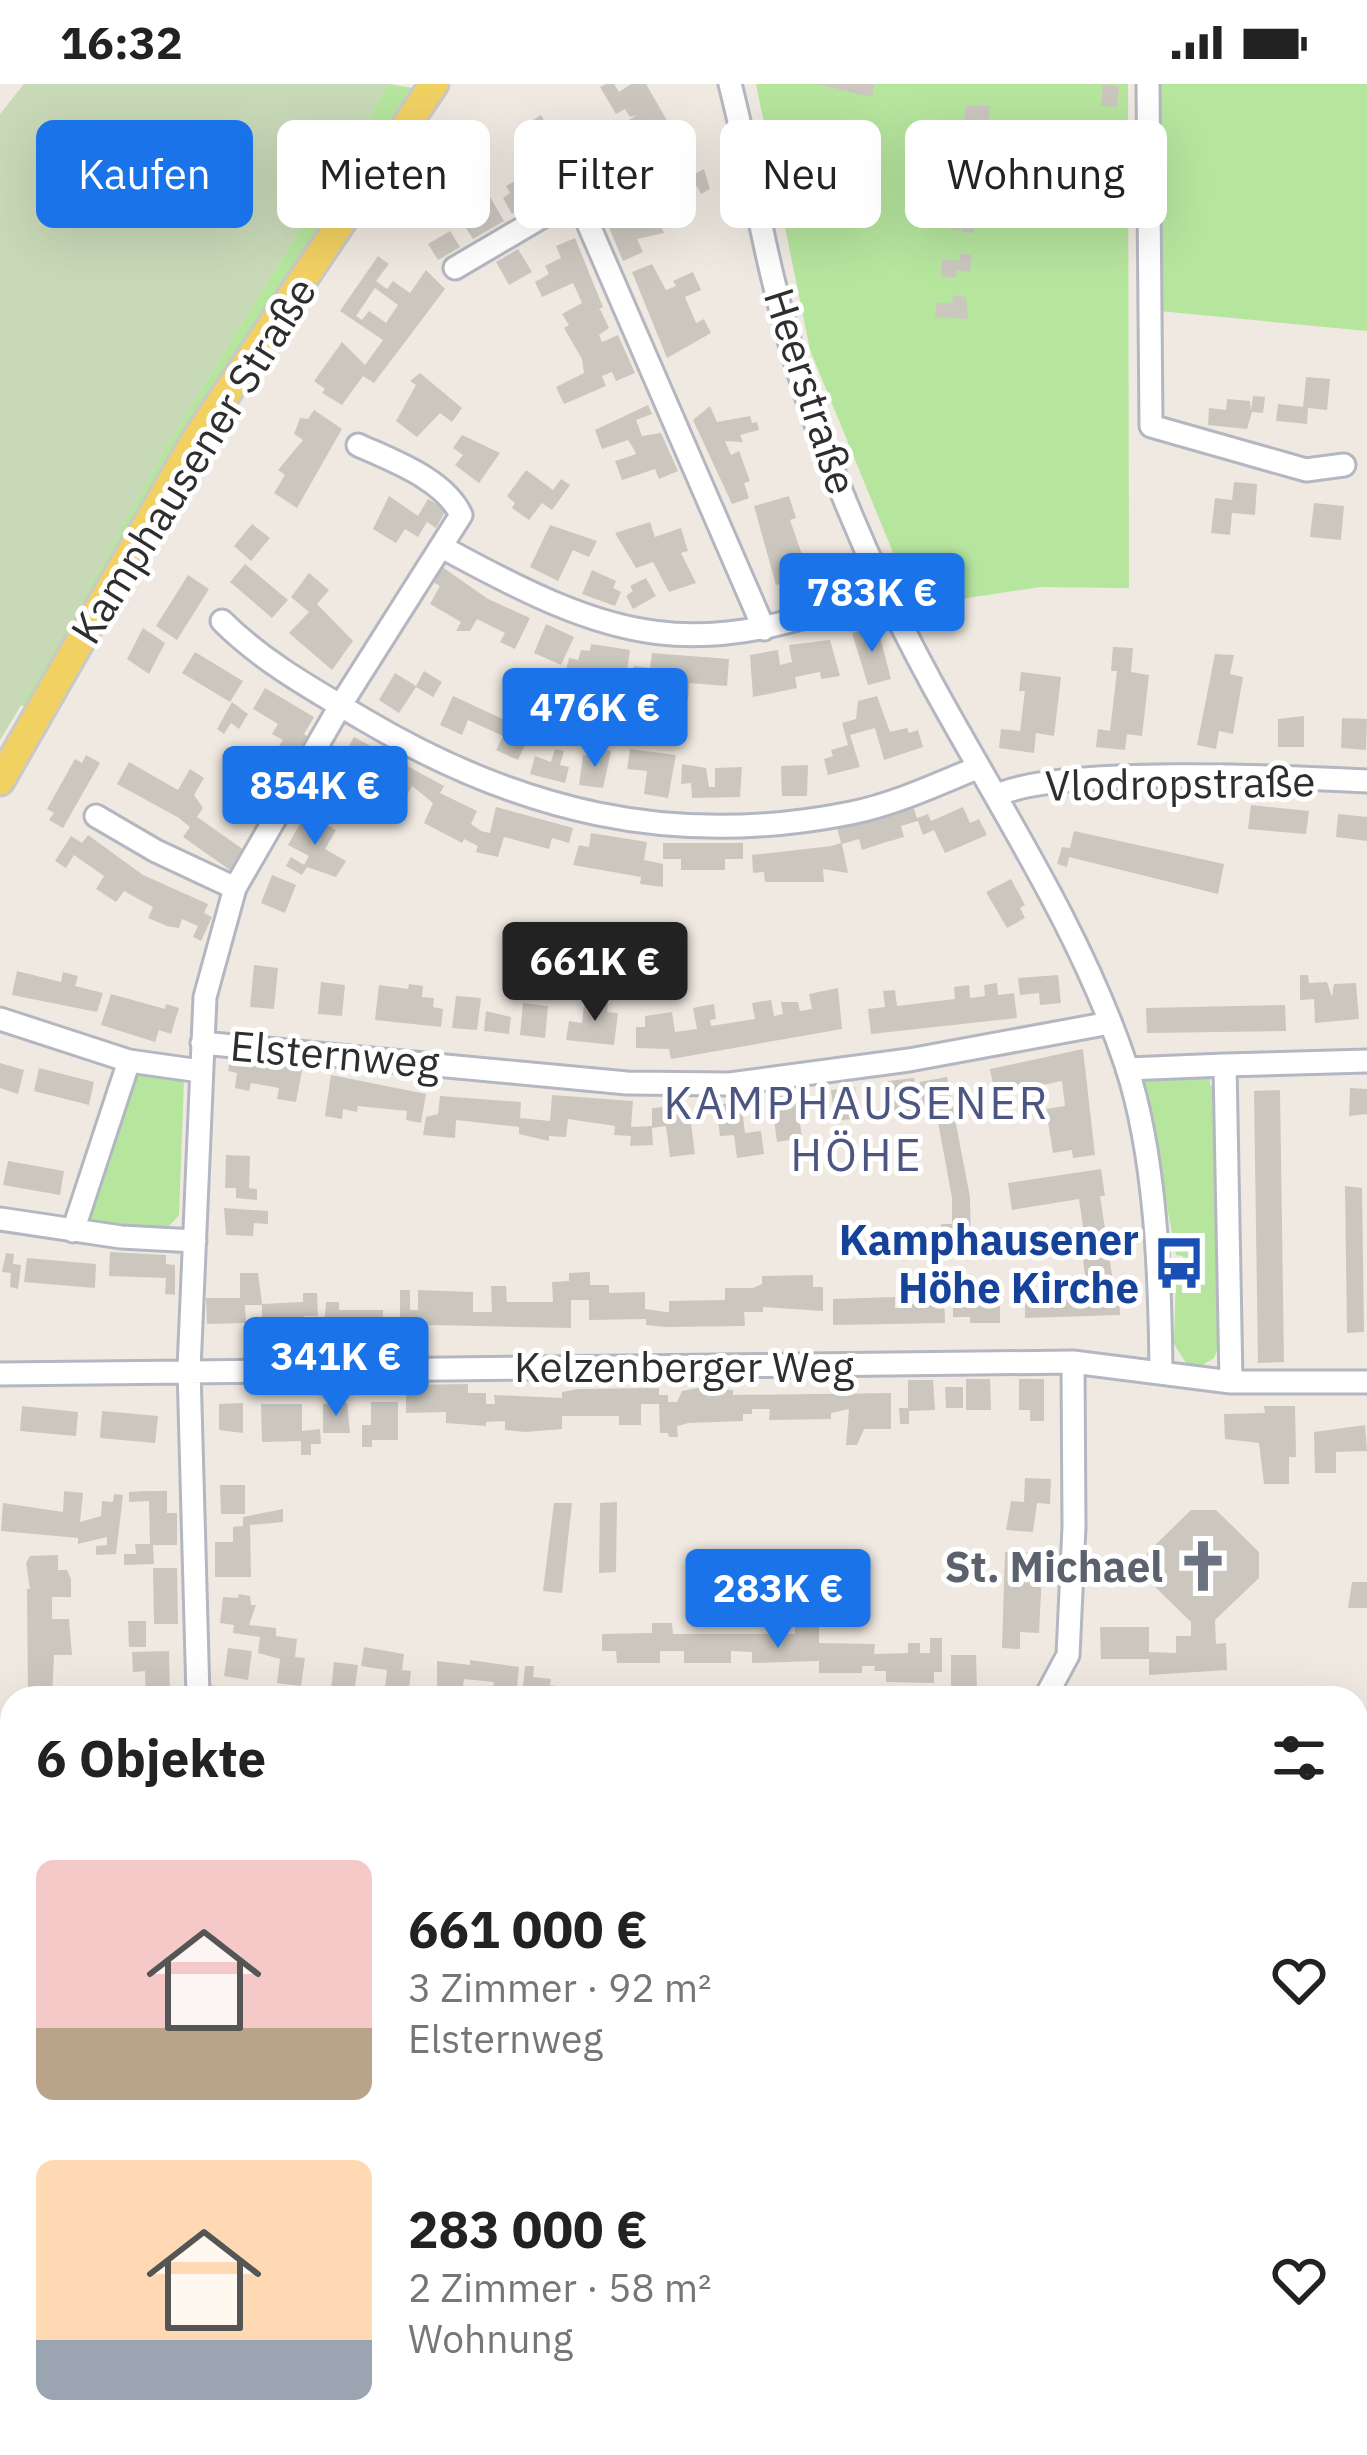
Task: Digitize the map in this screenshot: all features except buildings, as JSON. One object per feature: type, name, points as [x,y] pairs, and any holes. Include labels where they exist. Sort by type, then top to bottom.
[{"type":"main road","name":"Kamphausener Straße","points":[[0,781],[196,440],[434,84]]},
{"type":"street","name":"Heerstraße","points":[[730,84],[772,278],[814,421],[884,590],[1087,969],[1127,1069],[1159,1262],[1161,1371]]},
{"type":"street","points":[[1148,84],[1151,426],[1306,470],[1344,465]]},
{"type":"street","points":[[455,268],[525,228]]},
{"type":"street","points":[[590,228],[764,628]]},
{"type":"street","points":[[198,1686],[189,1369],[205,997],[236,888],[340,706],[461,515],[454,501],[407,467],[358,445]]},
{"type":"street","points":[[442,547],[550,605],[652,635],[722,635],[764,628],[884,590]]},
{"type":"street","points":[[222,621],[250,649],[340,706],[480,782],[549,803],[671,826],[729,827],[852,813],[980,767]]},
{"type":"street","name":"Vlodropstraße","points":[[996,796],[1033,784],[1160,778],[1367,782]]},
{"type":"street","points":[[96,816],[155,851],[236,888]]},
{"type":"street","name":"Elsternweg","points":[[0,1019],[129,1061],[200,1071]]},
{"type":"street","name":"Elsternweg","points":[[202,1042],[627,1083],[730,1084],[909,1060],[1110,1023]]},
{"type":"street","points":[[73,1231],[129,1061]]},
{"type":"street","points":[[1127,1069],[1367,1061]]},
{"type":"street","points":[[1225,1065],[1231,1382]]},
{"type":"street","points":[[0,1219],[73,1231],[195,1241]]},
{"type":"street","points":[[1051,1686],[1067,1654],[1074,1528],[1072,1362]]},
{"type":"street","name":"Kelzenberger Weg","points":[[0,1374],[1072,1362],[1231,1382],[1367,1382]]},
{"type":"green space","points":[[24,84],[389,84],[367,120],[277,120],[277,228],[301,228],[165,449],[62,638],[0,740],[0,114]]},
{"type":"green space","points":[[389,84],[413,88],[392,120],[367,120]]},
{"type":"green space","points":[[756,84],[1128,84],[1128,120],[905,120],[905,228],[1128,228],[1129,588],[1040,587],[915,606],[810,350],[785,228],[881,228],[881,120],[763,120]]},
{"type":"green space","points":[[1157,84],[1367,84],[1367,331],[1159,311],[1158,228],[1167,228],[1167,120],[1157,120]]},
{"type":"green space","points":[[301,228],[319,228],[250,332],[26,708],[20,704],[165,449]]},
{"type":"green space","points":[[133,1073],[184,1080],[179,1215],[168,1227],[94,1223],[87,1212]]},
{"type":"green space","points":[[1143,1078],[1210,1078],[1210,1085],[1216,1085],[1220,1344],[1214,1358],[1201,1366],[1186,1363],[1174,1344],[1176,1271],[1183,1270],[1183,1256],[1176,1255]]},
{"type":"place","name":"Kamphausener Höhe Kirche","points":[[1179,1263]]},
{"type":"place","name":"St. Michael","points":[[1203,1566]]},
{"type":"district","name":"KAMPHAUSENER HÖHE","points":[[857,1128]]}]
